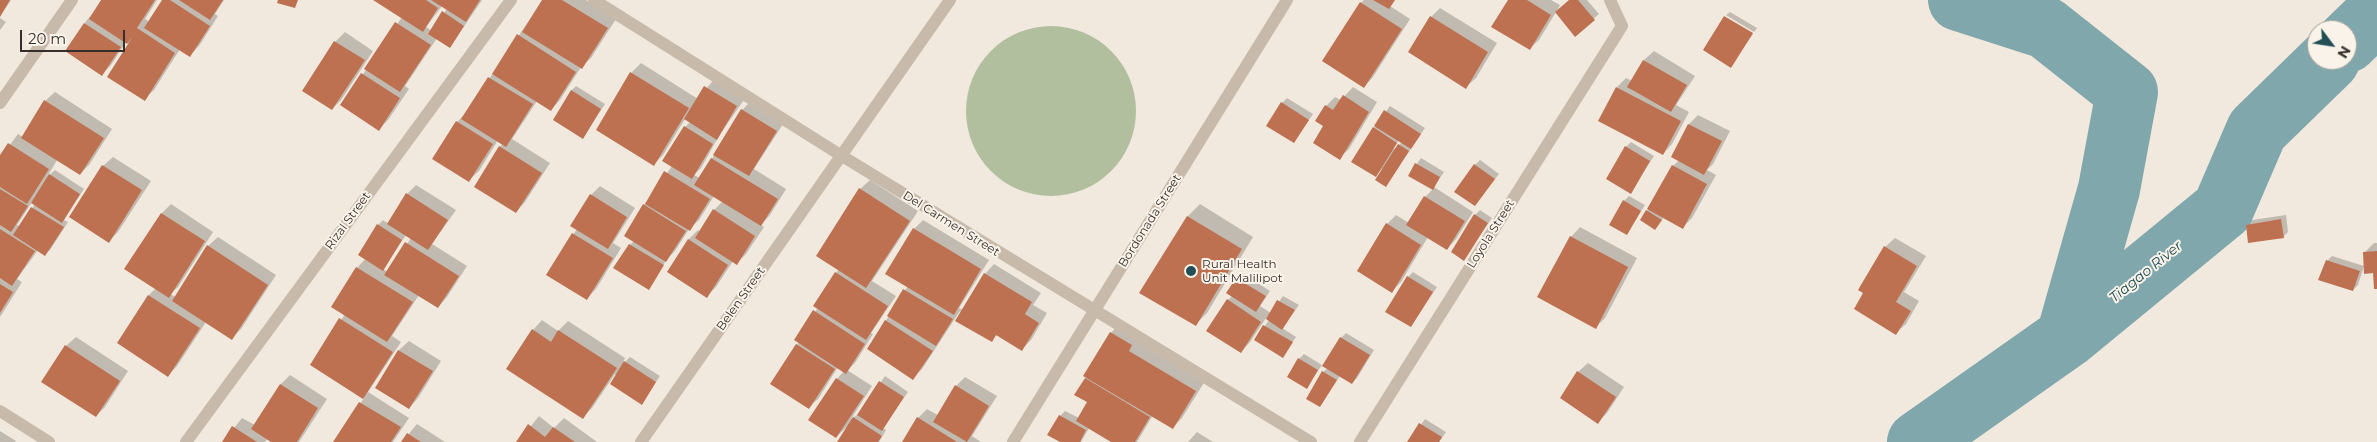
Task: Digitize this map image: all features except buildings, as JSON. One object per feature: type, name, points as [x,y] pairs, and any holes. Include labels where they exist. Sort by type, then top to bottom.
[{"type":"street","points":[[0,103],[72,0]]},
{"type":"street","name":"Rizal Street","points":[[186,442],[511,0]]},
{"type":"street","name":"Del Carmen Street","points":[[594,0],[1094,312],[1310,442]]},
{"type":"street","name":"Belen Street","points":[[641,442],[950,0]]},
{"type":"street","name":"Bordonada Street","points":[[1013,442],[1287,0]]},
{"type":"street","name":"Loyola Street","points":[[1360,442],[1622,26],[1610,0]]},
{"type":"street","points":[[0,411],[49,442]]},
{"type":"green space","points":[[1051,26],[1076,30],[1091,36],[1111,51],[1126,71],[1134,94],[1136,111],[1132,136],[1126,151],[1111,171],[1091,186],[1068,194],[1051,196],[1026,192],[1011,186],[991,171],[976,151],[968,128],[966,111],[970,86],[976,71],[991,51],[1011,36],[1034,28]]},
{"type":"waterway","points":[[1959,0],[2046,28],[2127,92],[2109,189],[2067,337]]},
{"type":"waterway","name":"Tiagao River","points":[[2357,32],[2377,13]]},
{"type":"waterway","name":"Tiagao River","points":[[1918,442],[2067,337],[2223,209],[2257,130],[2319,70]]},
{"type":"place","name":"Rural Health Unit Malilipot","points":[[1191,271]]}]
